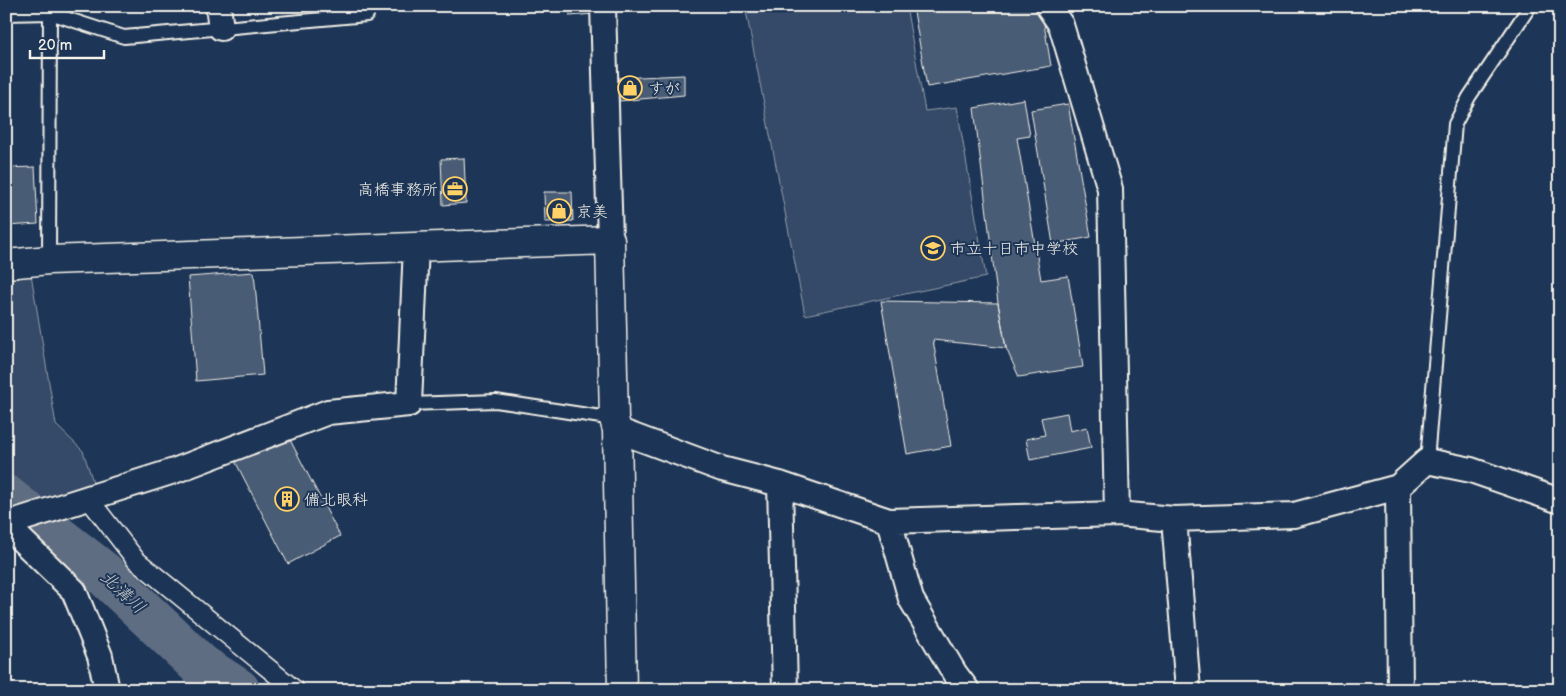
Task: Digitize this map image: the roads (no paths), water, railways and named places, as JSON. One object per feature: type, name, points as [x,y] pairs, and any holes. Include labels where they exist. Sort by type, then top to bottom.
[{"type":"street","points":[[603,6],[622,690]]},
{"type":"street","points":[[1048,6],[1061,25],[1110,189],[1117,514]]},
{"type":"street","points":[[6,264],[49,260],[610,240]]},
{"type":"street","points":[[107,690],[100,656],[74,592],[6,525],[174,471],[328,412],[410,404],[416,246]]},
{"type":"street","points":[[616,424],[722,468],[780,484],[888,521],[1117,514],[1174,519],[1294,515],[1398,487],[1427,462],[1471,470],[1560,501]]},
{"type":"street","points":[[780,484],[785,690]]},
{"type":"street","points":[[1398,487],[1400,690]]},
{"type":"street","points":[[88,498],[136,560],[295,690]]},
{"type":"street","points":[[1174,519],[1188,690]]},
{"type":"street","points":[[888,521],[911,599],[955,674],[967,690]]},
{"type":"lane","points":[[1427,462],[1455,124],[1469,97],[1530,6]]},
{"type":"lane","points":[[49,260],[50,13]]},
{"type":"lane","points":[[6,14],[50,13],[124,37],[219,17],[367,15]]},
{"type":"lane","points":[[410,404],[496,401],[616,424]]},
{"type":"waterway","name":"北溝川","points":[[6,497],[102,572],[201,666],[238,690]]},
{"type":"place","name":"すが","points":[[630,88]]},
{"type":"place","name":"高橋事務所","points":[[455,189]]},
{"type":"place","name":"京美","points":[[559,211]]},
{"type":"place","name":"市立十日市中学校","points":[[933,248]]},
{"type":"place","name":"備北眼科","points":[[287,499]]}]
